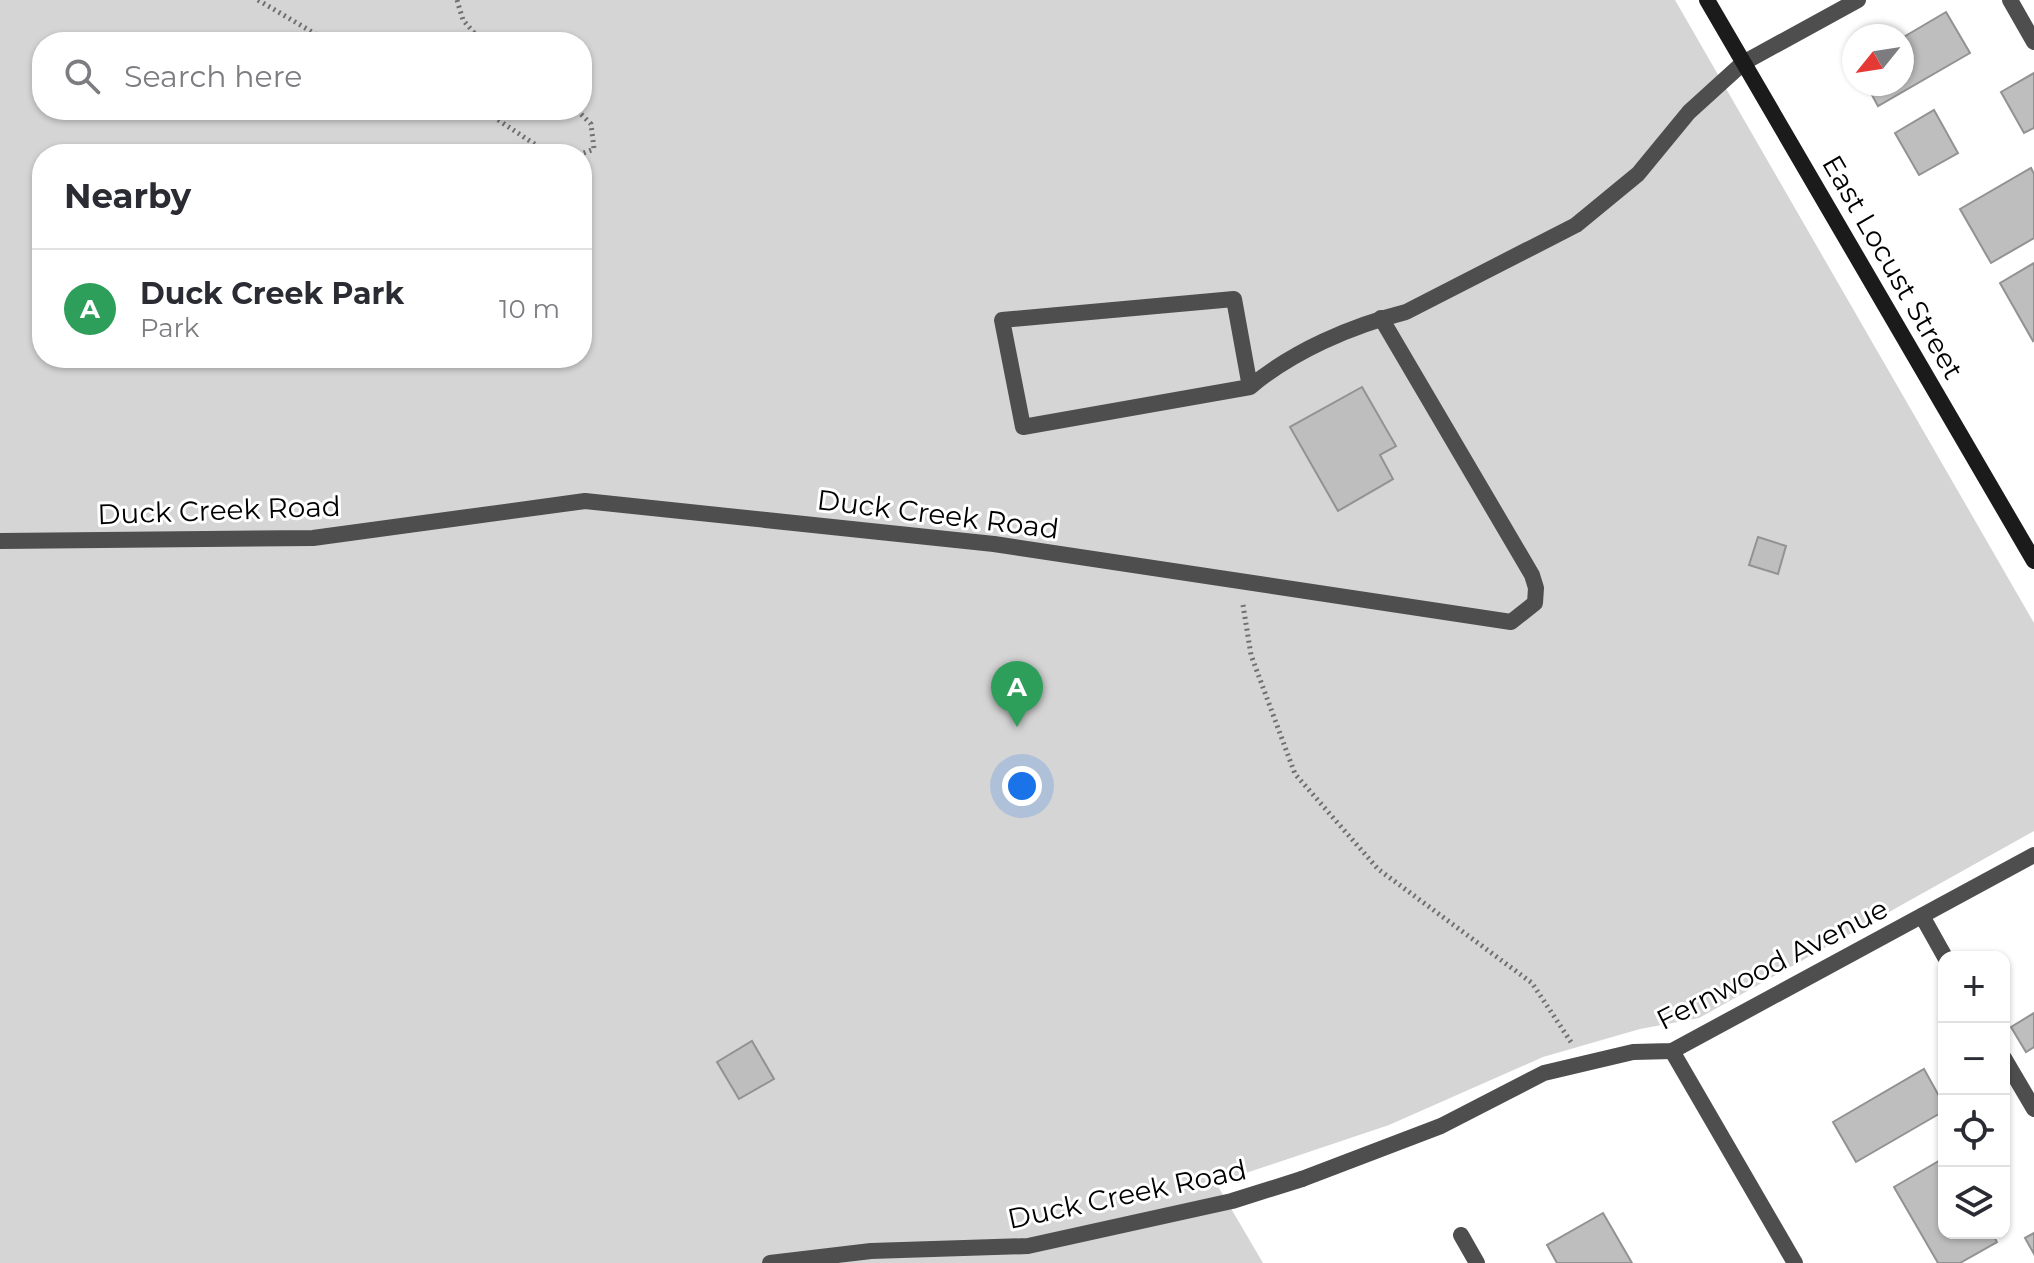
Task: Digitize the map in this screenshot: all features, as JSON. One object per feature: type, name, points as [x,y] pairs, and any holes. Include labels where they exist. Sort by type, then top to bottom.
[{"type":"main road","name":"East Locust Street","points":[[1707,0],[2034,561]]},
{"type":"street","points":[[1250,387],[1234,299],[1002,320],[1023,427],[1250,387],[1279,363],[1381,318],[1406,312],[1576,225],[1638,174],[1689,112],[1743,63],[1858,0]]},
{"type":"street","points":[[2010,0],[2034,42]]},
{"type":"street","name":"Duck Creek Road","points":[[0,541],[313,538],[585,501],[994,544],[1511,622],[1535,603],[1536,588],[1532,575],[1381,318]]},
{"type":"street","name":"Fernwood Avenue","points":[[1302,1179],[1441,1126],[1544,1073],[1633,1052],[1672,1051],[2034,855]]},
{"type":"street","points":[[1922,916],[1942,951]]},
{"type":"street","points":[[1672,1051],[1795,1263]]},
{"type":"street","points":[[2010,1068],[2034,1109]]},
{"type":"street","name":"Duck Creek Road","points":[[770,1263],[871,1251],[1028,1246],[1232,1201],[1302,1179]]},
{"type":"street","points":[[1461,1235],[1477,1263]]},
{"type":"path","points":[[258,0],[312,32]]},
{"type":"path","points":[[457,0],[463,20],[473,32]]},
{"type":"path","points":[[498,120],[534,144]]},
{"type":"path","points":[[587,120],[591,124],[592,150]]},
{"type":"path","points":[[1239,583],[1251,655],[1295,774],[1378,869],[1532,983],[1585,1063]]},
{"type":"shaded area","points":[[0,0],[1675,0],[2034,623],[2034,831],[1699,1018],[1640,1029],[1543,1057],[1389,1125],[1216,1183],[1263,1263],[0,1263]]},
{"type":"building","points":[[1946,12],[1970,53],[1914,85],[1914,31]]},
{"type":"building","points":[[2034,73],[2034,128],[2024,133],[2001,92]]},
{"type":"building","points":[[1873,96],[1895,96],[1878,106]]},
{"type":"building","points":[[1934,110],[1958,153],[1919,175],[1895,133]]},
{"type":"building","points":[[2031,168],[2034,174],[2034,238],[1991,263],[1960,209]]},
{"type":"building","points":[[2034,263],[2034,340],[2033,341],[2000,283]]},
{"type":"building","points":[[1362,387],[1396,446],[1380,455],[1393,479],[1338,511],[1290,427]]},
{"type":"building","points":[[1758,537],[1786,546],[1778,574],[1749,565]]},
{"type":"building","points":[[2034,1013],[2034,1047],[2026,1052],[2011,1027]]},
{"type":"building","points":[[752,1041],[774,1079],[739,1099],[717,1062]]},
{"type":"building","points":[[1924,1069],[1938,1094],[1938,1114],[1856,1162],[1833,1122]]},
{"type":"building","points":[[1938,1161],[1938,1239],[1995,1239],[1997,1242],[1960,1263],[1938,1263],[1894,1187]]},
{"type":"building","points":[[1603,1213],[1632,1263],[1557,1263],[1547,1245]]},
{"type":"building","points":[[2034,1233],[2034,1254],[2025,1238]]},
{"type":"place","name":"Duck Creek Park","points":[[1017,727]]}]
